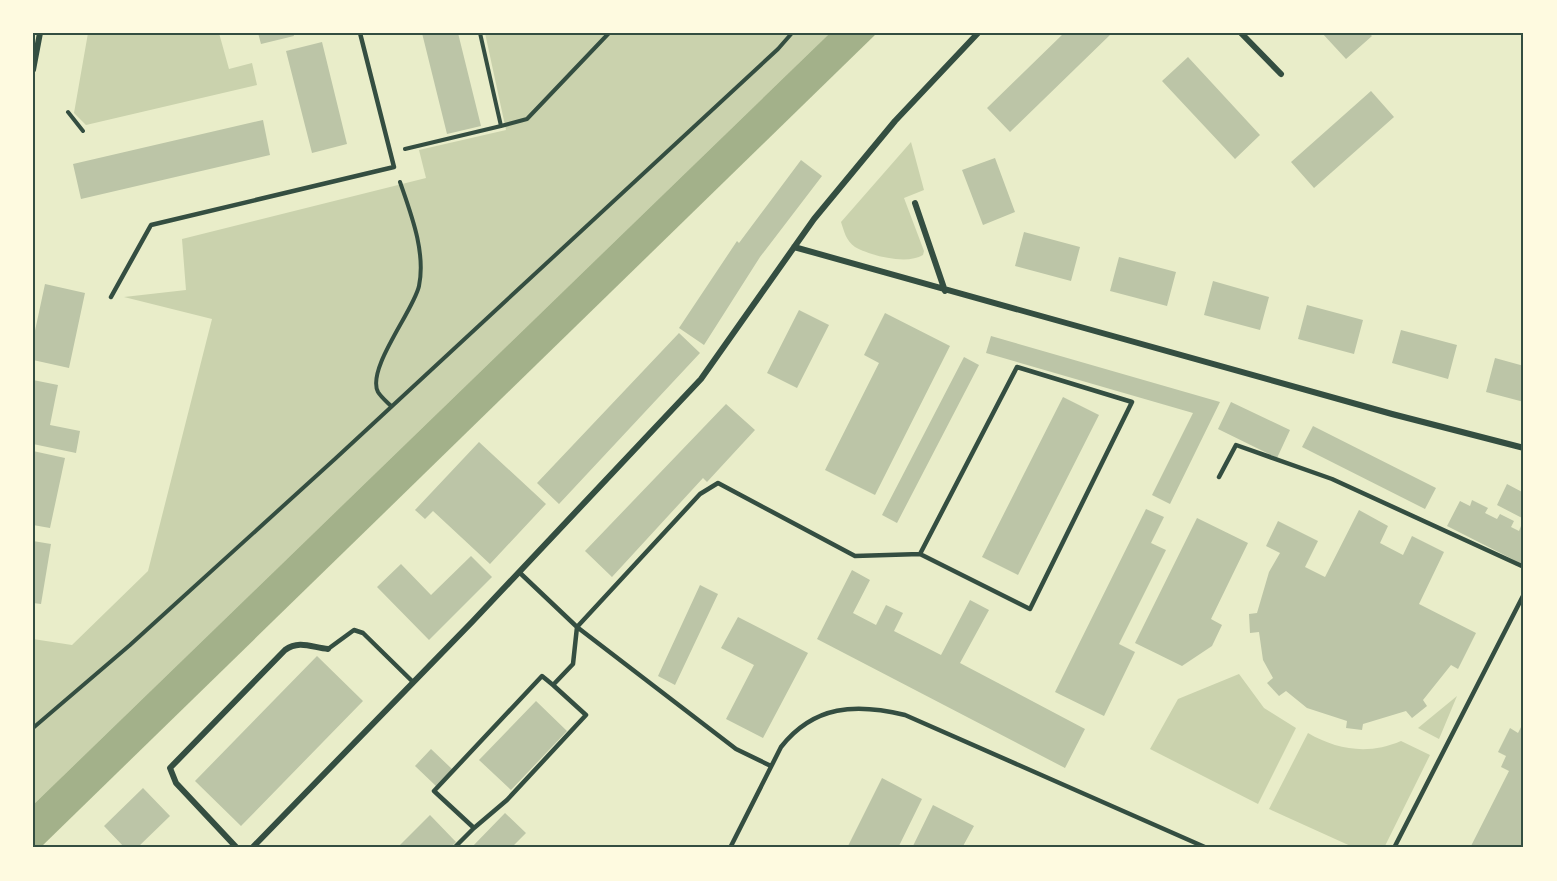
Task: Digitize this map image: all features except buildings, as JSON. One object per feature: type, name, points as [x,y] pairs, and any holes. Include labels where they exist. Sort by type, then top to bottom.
[{"type":"street","points":[[33,70],[40,33]]},
{"type":"street","points":[[1241,33],[1281,74]]},
{"type":"street","points":[[252,848],[519,572],[701,379],[794,247],[895,121],[975,34]]},
{"type":"street","points":[[915,203],[945,291]]},
{"type":"street","points":[[794,247],[945,291],[1524,448]]},
{"type":"street","points":[[237,848],[176,783],[170,768],[285,650],[293,644],[301,643],[328,649]]},
{"type":"lane","points":[[111,297],[151,225],[394,167],[360,33]]},
{"type":"lane","points":[[553,685],[573,664],[577,627],[699,494],[718,483],[855,556],[920,554],[1030,609],[1132,402],[1017,367],[920,554]]},
{"type":"lane","points":[[1219,477],[1236,446],[1332,480],[1524,567]]},
{"type":"lane","points":[[519,572],[577,627],[736,749],[771,766]]},
{"type":"lane","points":[[1394,848],[1524,594]]},
{"type":"lane","points":[[328,649],[354,630],[363,633],[413,682]]},
{"type":"lane","points":[[454,848],[507,800],[586,715],[542,676],[434,791],[474,828]]},
{"type":"lane","points":[[730,848],[771,766],[792,733],[809,720],[834,711],[858,707],[878,708],[905,715],[1207,848]]},
{"type":"path","points":[[480,33],[501,126]]},
{"type":"path","points":[[391,153],[527,119],[609,33]]},
{"type":"path","points":[[33,728],[139,638],[555,257],[770,57],[792,33]]},
{"type":"path","points":[[68,112],[83,131]]},
{"type":"path","points":[[391,406],[379,393],[378,379],[395,329],[413,304],[419,285],[420,266],[414,222],[394,167]]},
{"type":"shaded area","points":[[88,33],[219,33],[229,69],[252,63],[257,85],[86,125],[74,113]]},
{"type":"shaded area","points":[[485,33],[830,33],[33,805],[33,639],[72,645],[148,571],[212,319],[124,297],[186,290],[182,239],[426,178],[419,150],[506,130]]},
{"type":"shaded area","points":[[830,33],[877,33],[40,848],[33,848],[33,805]]},
{"type":"shaded area","points":[[911,142],[924,190],[904,198],[924,251],[923,255],[908,259],[889,258],[855,247],[847,239],[841,222]]},
{"type":"shaded area","points":[[1239,674],[1264,708],[1296,728],[1258,804],[1150,749],[1178,699]]},
{"type":"shaded area","points":[[1457,696],[1439,739],[1418,728]]},
{"type":"shaded area","points":[[1308,733],[1330,743],[1353,749],[1377,748],[1401,741],[1430,755],[1384,848],[1355,848],[1269,809]]}]
